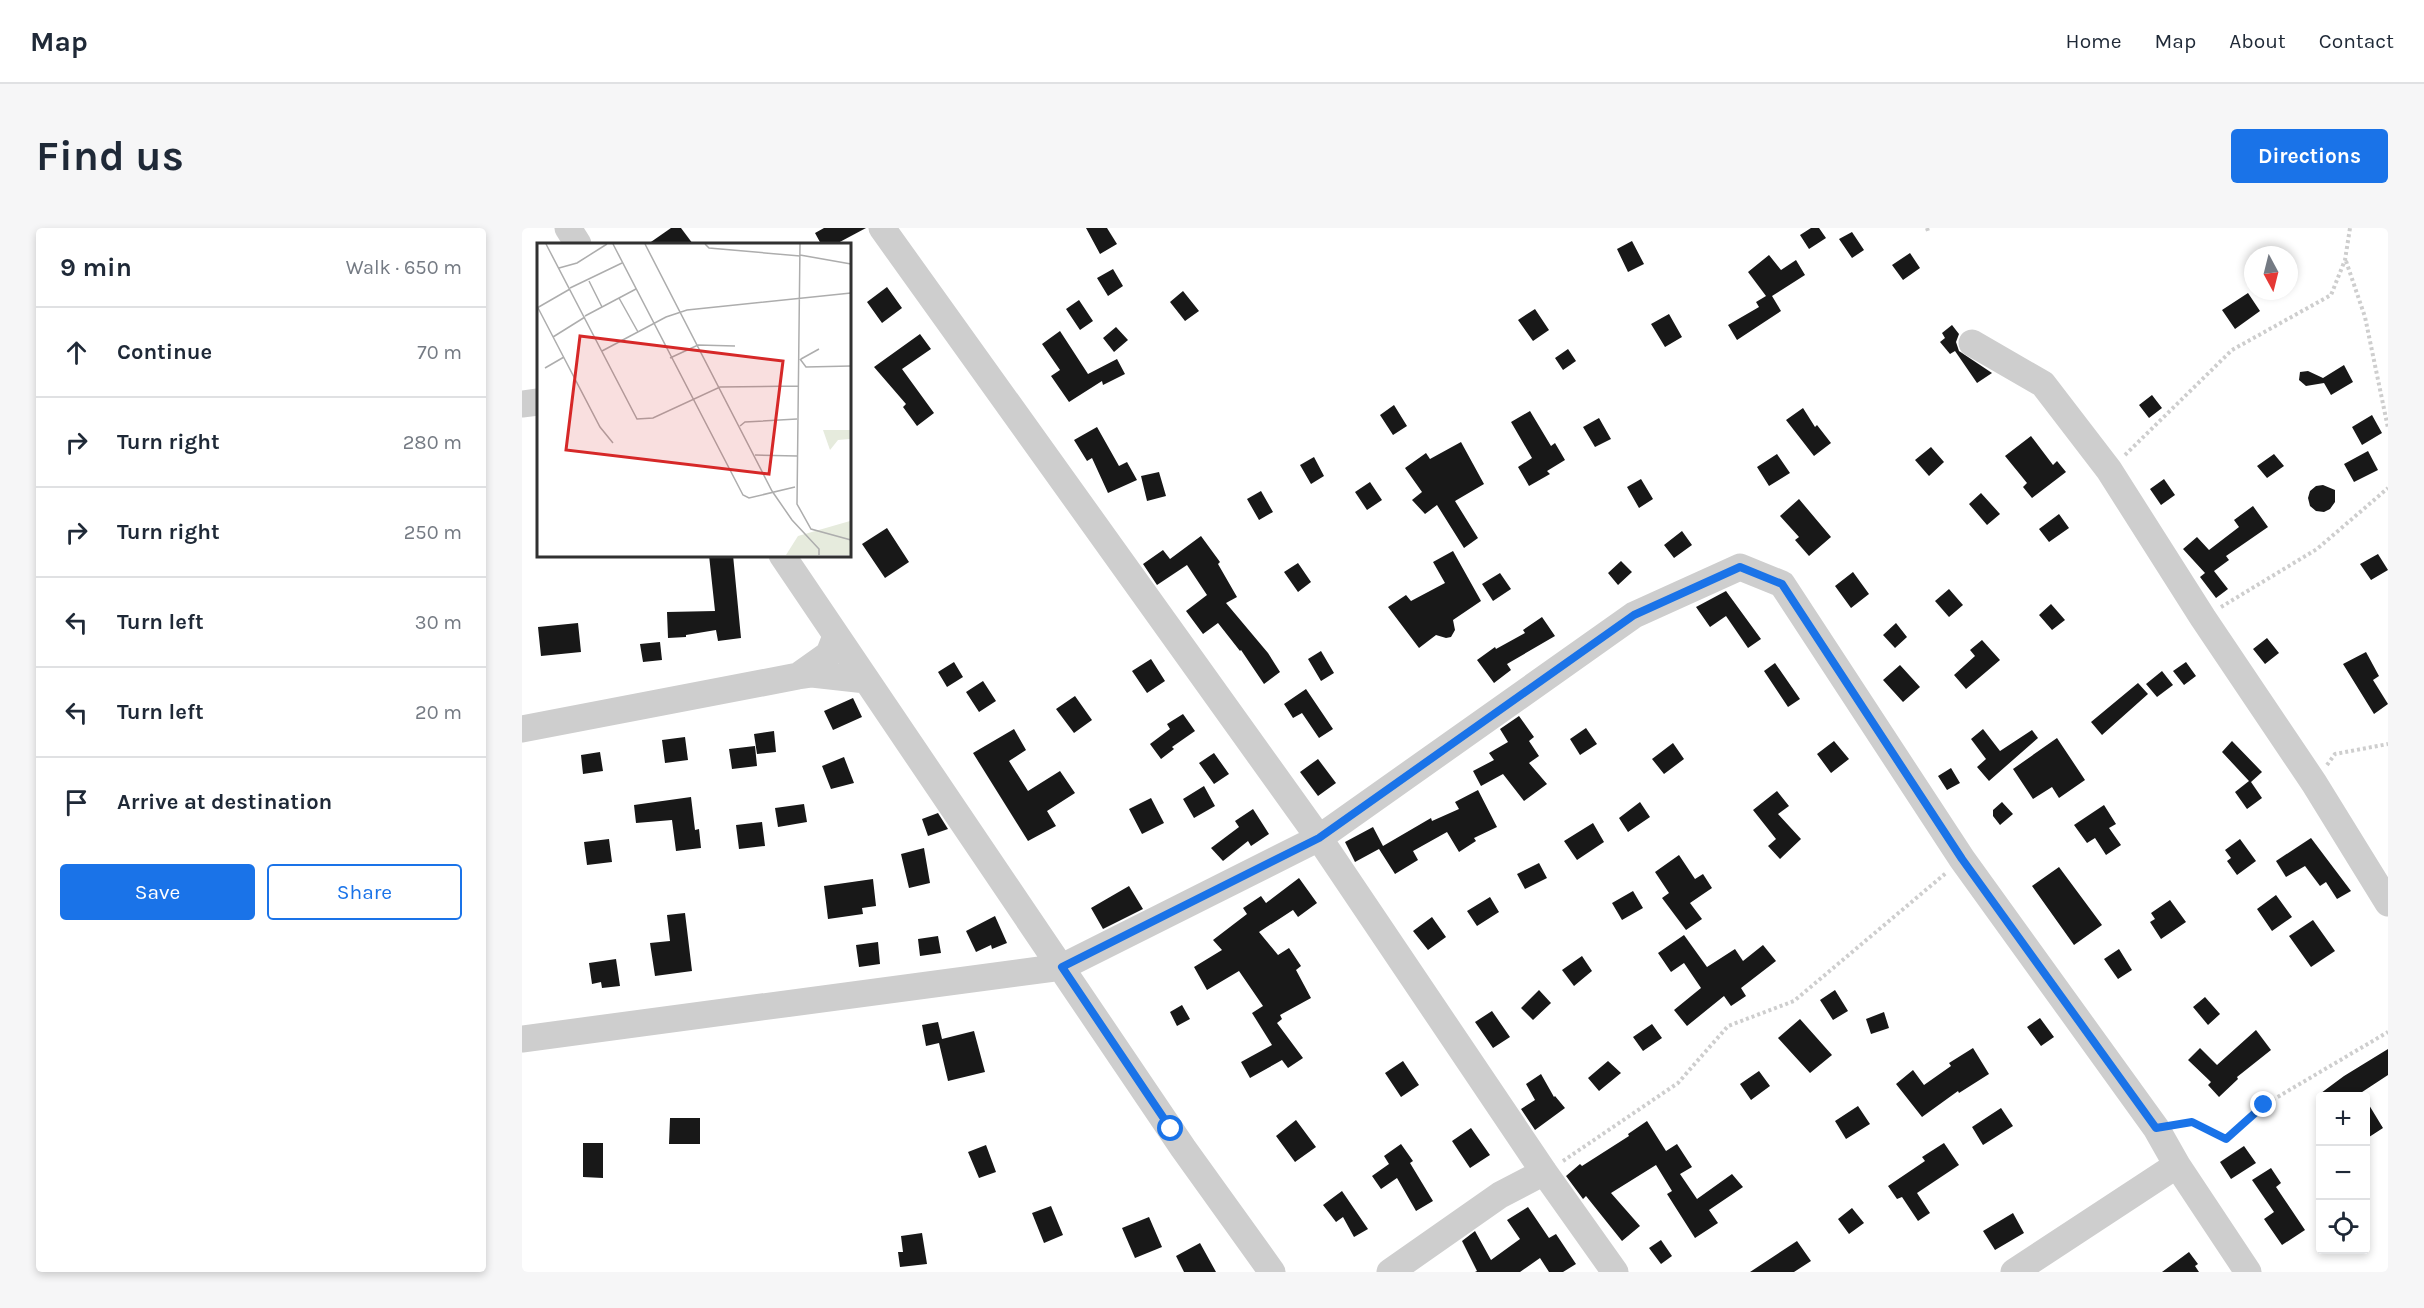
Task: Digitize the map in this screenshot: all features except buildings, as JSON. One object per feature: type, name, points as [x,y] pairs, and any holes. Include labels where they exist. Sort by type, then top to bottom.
[{"type":"street","points":[[568,228],[577,243]]},
{"type":"street","points":[[882,228],[1319,838],[1544,1172],[1615,1272]]},
{"type":"street","points":[[1972,343],[2043,384],[2109,470],[2203,618],[2314,783],[2388,903]]},
{"type":"street","points":[[522,404],[537,402]]},
{"type":"street","points":[[783,556],[1183,1148],[1272,1272]]},
{"type":"street","points":[[522,1040],[1062,967],[1319,838],[1634,615],[1740,567],[1782,584],[1962,859],[2156,1128],[2177,1165],[2248,1272]]},
{"type":"street","points":[[798,676],[829,654],[836,636]]},
{"type":"street","points":[[522,729],[812,674],[866,680]]},
{"type":"street","points":[[2014,1272],[2177,1165]]},
{"type":"street","points":[[1390,1272],[1500,1196],[1544,1172]]},
{"type":"path","points":[[2109,470],[2232,350],[2331,295],[2345,260],[2350,228]]},
{"type":"path","points":[[2345,260],[2365,317],[2388,428]]},
{"type":"path","points":[[2203,618],[2317,549],[2388,488]]},
{"type":"path","points":[[2314,783],[2335,754],[2388,744]]},
{"type":"path","points":[[1544,1172],[1575,1154],[1678,1083],[1728,1026],[1794,1000],[1962,859]]},
{"type":"path","points":[[2156,1128],[2192,1122],[2226,1139],[2264,1105],[2388,1032]]},
{"type":"route","points":[[1171,1129],[1062,967],[1319,838],[1634,615],[1740,567],[1782,584],[1962,859],[2156,1128],[2192,1122],[2226,1139],[2264,1105]]}]
